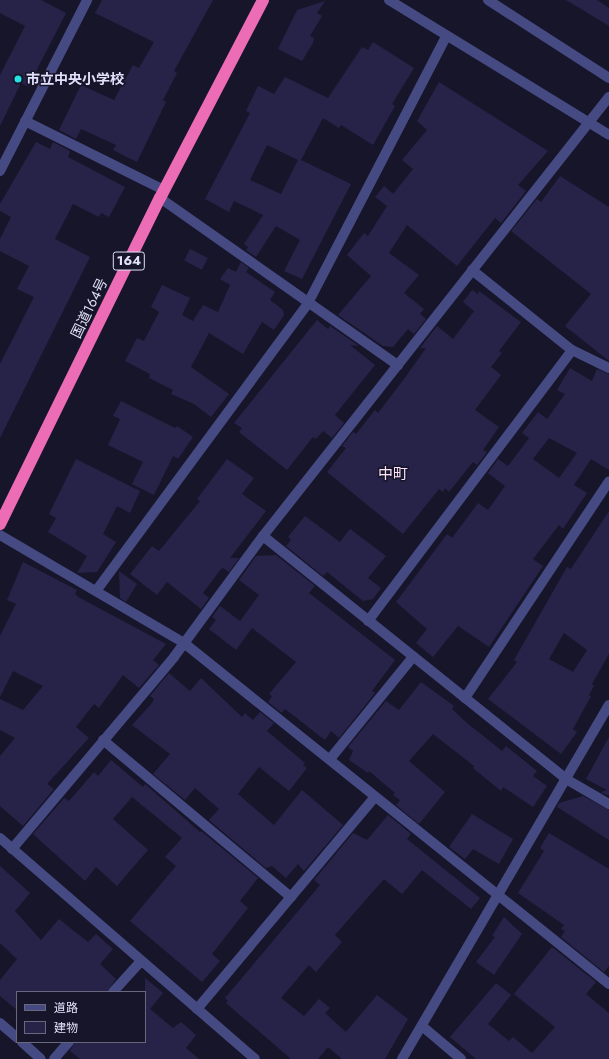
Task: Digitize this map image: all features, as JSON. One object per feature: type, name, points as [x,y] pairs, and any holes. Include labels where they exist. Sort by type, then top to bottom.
[{"type":"highway","name":"国道164号","points":[[0,524],[162,194],[263,0]]},
{"type":"street","points":[[0,170],[87,0]]},
{"type":"street","points":[[389,0],[446,37],[609,135]]},
{"type":"street","points":[[488,0],[609,78]]},
{"type":"street","points":[[96,591],[308,303],[446,37]]},
{"type":"street","points":[[255,1059],[4,844],[103,740],[184,643],[263,536],[398,366],[587,122],[609,97]]},
{"type":"street","points":[[25,121],[162,194],[308,303],[398,366]]},
{"type":"street","points":[[472,270],[572,350],[609,368]]},
{"type":"street","points":[[368,621],[572,350]]},
{"type":"street","points":[[465,698],[609,482]]},
{"type":"street","points":[[0,536],[184,643],[330,759],[375,797],[500,895],[609,984]]},
{"type":"street","points":[[263,536],[566,779],[609,804]]},
{"type":"street","points":[[330,759],[413,656]]},
{"type":"street","points":[[402,1059],[500,895],[609,705]]},
{"type":"street","points":[[103,740],[291,897]]},
{"type":"street","points":[[197,1009],[375,797]]},
{"type":"street","points":[[114,991],[141,961]]},
{"type":"street","points":[[0,1023],[16,1037]]},
{"type":"street","points":[[422,1026],[461,1059]]},
{"type":"street","points":[[23,1043],[41,1059]]},
{"type":"street","points":[[54,1059],[68,1043]]},
{"type":"building","name":"市立中央小学校","points":[[0,0],[41,0],[66,13],[30,83],[27,86],[21,83],[0,126],[0,75],[25,26],[0,13]]},
{"type":"building","points":[[102,0],[213,0],[174,71],[177,73],[163,100],[166,102],[137,162],[113,150],[116,145],[81,129],[76,139],[59,130],[81,85],[114,100],[133,65],[139,68],[154,42],[95,13]]},
{"type":"building","points":[[566,0],[597,0],[609,8],[609,26]]},
{"type":"building","points":[[325,1],[317,13],[322,16],[310,36],[314,38],[313,43],[302,61],[278,49],[297,10]]},
{"type":"building","points":[[373,42],[414,68],[392,104],[395,106],[373,145],[341,125],[339,128],[323,118],[301,160],[351,184],[302,279],[284,271],[300,240],[276,226],[256,257],[246,250],[248,247],[244,244],[263,215],[234,201],[229,212],[205,199],[250,113],[246,111],[258,86],[274,94],[285,77],[328,98],[362,47],[368,50]],"holes":[[[267,145],[298,160],[281,194],[250,180]]]},
{"type":"building","points":[[439,82],[548,151],[518,185],[526,191],[501,223],[495,218],[457,266],[407,225],[389,253],[419,275],[404,293],[424,309],[420,314],[426,319],[414,334],[408,329],[393,347],[383,346],[338,315],[371,276],[347,255],[364,233],[368,236],[387,206],[375,197],[384,186],[393,194],[413,169],[402,160],[427,130],[417,121]]},
{"type":"building","points":[[36,142],[50,149],[53,142],[70,151],[68,157],[125,187],[109,217],[101,213],[99,217],[73,204],[55,239],[90,257],[0,438],[0,364],[34,297],[17,289],[29,266],[0,251],[0,239],[11,217],[0,211],[0,204]]},
{"type":"building","points":[[560,176],[609,207],[609,361],[565,326],[591,294],[511,231],[537,199],[541,202]]},
{"type":"building","points":[[190,249],[208,258],[202,270],[184,261]]},
{"type":"building","points":[[241,262],[249,268],[246,272],[275,292],[270,300],[283,310],[284,315],[274,330],[262,322],[243,354],[209,333],[191,367],[229,394],[211,417],[194,404],[171,394],[173,390],[149,378],[150,374],[125,361],[137,338],[144,341],[159,312],[151,307],[162,285],[190,298],[182,315],[193,321],[203,305],[218,312],[230,285],[220,279],[228,268],[236,272]]},
{"type":"building","points":[[472,290],[478,294],[479,291],[521,322],[499,351],[502,353],[491,367],[501,375],[475,410],[499,427],[483,450],[487,452],[477,465],[473,462],[449,492],[445,488],[443,492],[439,489],[403,534],[327,472],[346,448],[342,446],[353,432],[356,434],[375,410],[378,413],[404,379],[426,348],[420,348],[437,326],[453,339],[474,311],[463,302]]},
{"type":"building","points":[[317,320],[328,329],[330,326],[359,346],[350,345],[375,365],[335,415],[344,423],[332,438],[323,431],[316,439],[313,437],[287,470],[239,432],[242,428],[234,423]]},
{"type":"building","points":[[570,368],[592,381],[597,369],[609,374],[609,470],[591,459],[574,485],[587,493],[563,529],[559,525],[533,559],[543,566],[489,647],[458,626],[433,657],[416,643],[427,629],[396,602],[447,534],[452,538],[478,503],[488,510],[505,486],[488,473],[498,459],[508,466],[529,438],[522,433],[538,412],[547,419],[565,394],[557,390]],"holes":[[[549,438],[577,453],[559,478],[533,459]]]},
{"type":"building","points":[[121,401],[175,428],[177,426],[193,437],[178,459],[173,456],[154,495],[132,484],[143,462],[108,445],[120,419],[113,416]]},
{"type":"building","points":[[76,459],[140,491],[130,513],[117,506],[103,534],[116,542],[97,572],[77,573],[87,556],[48,532],[56,518],[49,514]]},
{"type":"building","points":[[227,459],[254,478],[242,494],[266,511],[230,558],[239,558],[229,572],[223,568],[221,569],[203,593],[209,598],[201,609],[167,582],[157,595],[130,574],[152,546],[159,551],[200,501],[197,499]]},
{"type":"building","points":[[609,511],[609,654],[592,684],[594,686],[589,695],[591,696],[573,729],[577,732],[561,754],[488,699],[517,662],[514,660],[567,567],[571,569]],"holes":[[[564,633],[587,650],[573,672],[549,659]]]},
{"type":"building","points":[[305,516],[340,542],[350,529],[386,556],[368,578],[381,588],[373,599],[363,601],[327,572],[323,576],[286,546],[291,540],[288,537]]},
{"type":"building","points":[[276,555],[315,586],[309,593],[395,660],[372,691],[375,693],[339,738],[331,731],[325,740],[285,709],[282,713],[268,702],[272,696],[269,694],[296,662],[252,628],[236,650],[209,629],[216,620],[212,617],[220,606],[240,621],[259,595],[239,580],[256,556]]},
{"type":"building","points":[[23,562],[77,590],[75,594],[80,598],[166,644],[153,660],[159,665],[139,688],[123,675],[99,708],[94,704],[76,727],[89,738],[47,784],[54,789],[23,826],[0,806],[0,756],[15,738],[0,730],[0,699],[23,710],[43,686],[13,671],[0,697],[0,636],[16,604],[7,600]]},
{"type":"building","points":[[119,571],[137,584],[126,602],[120,598]]},
{"type":"building","points":[[169,673],[190,691],[201,678],[242,717],[245,713],[253,720],[260,712],[274,723],[267,731],[305,763],[303,765],[307,768],[289,791],[259,767],[238,794],[274,825],[302,790],[343,825],[304,871],[298,864],[286,878],[272,866],[266,868],[209,820],[219,809],[195,788],[185,800],[153,774],[170,754],[132,725],[152,703],[154,699],[150,696]]},
{"type":"building","points":[[421,682],[454,706],[452,709],[502,751],[506,746],[537,771],[533,776],[547,786],[533,807],[503,787],[501,791],[473,768],[474,766],[433,734],[409,761],[445,792],[419,824],[396,805],[400,800],[393,795],[395,793],[369,771],[368,773],[349,760],[353,751],[348,747],[386,701],[399,710]]},
{"type":"building","points":[[609,737],[609,796],[601,792],[607,790],[586,779]]},
{"type":"building","points":[[111,760],[143,787],[145,784],[200,832],[201,831],[258,878],[240,901],[248,908],[212,954],[220,961],[202,982],[130,921],[176,866],[165,857],[182,838],[132,797],[113,819],[148,850],[117,886],[96,867],[85,881],[33,834],[64,798],[69,801],[94,772],[98,776]]},
{"type":"building","points":[[583,796],[609,810],[609,840],[557,807],[559,803]]},
{"type":"building","points":[[472,814],[513,839],[499,864],[473,849],[465,859],[449,847]]},
{"type":"building","points":[[388,815],[411,834],[407,839],[480,898],[471,909],[422,870],[402,894],[384,879],[335,935],[342,942],[316,972],[309,965],[281,998],[304,1016],[319,999],[330,1008],[325,1013],[346,1032],[377,995],[408,1019],[385,1059],[342,1059],[328,1047],[318,1059],[291,1059],[226,1003],[228,1001],[225,998],[320,885],[314,880],[353,833],[367,840]]},
{"type":"building","points":[[549,833],[609,869],[609,966],[604,972],[561,937],[565,931],[561,929],[564,925],[518,893],[544,851],[540,848]]},
{"type":"building","points":[[0,866],[30,893],[15,911],[41,940],[59,919],[88,942],[96,934],[113,949],[100,964],[116,979],[108,991],[16,991],[16,1009],[0,996],[0,980],[17,959],[0,943]]},
{"type":"building","points":[[504,917],[522,934],[494,975],[476,962],[495,937],[492,936]]},
{"type":"building","points":[[552,947],[596,982],[586,994],[609,1013],[609,1059],[476,1059],[450,1037],[496,983],[511,995],[488,1024],[509,1041],[513,1037],[532,1053],[555,1027],[514,994]]},
{"type":"building","points":[[145,978],[163,993],[150,1009],[173,1028],[181,1022],[196,1035],[186,1048],[199,1059],[80,1059],[70,1051],[74,1043],[146,1043]]},
{"type":"place","name":"市立中央小学校","points":[[18,79]]},
{"type":"district","name":"中町","points":[[393,475]]}]
